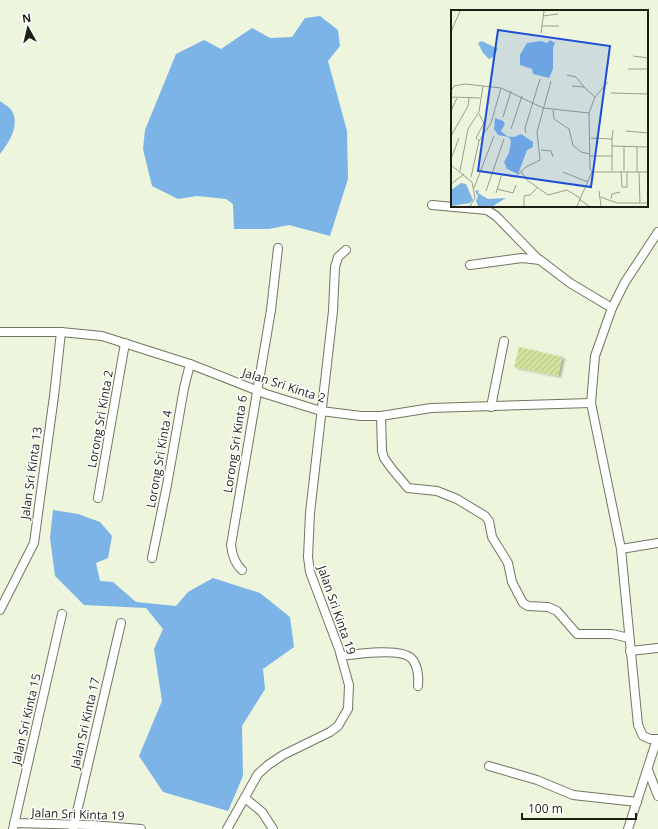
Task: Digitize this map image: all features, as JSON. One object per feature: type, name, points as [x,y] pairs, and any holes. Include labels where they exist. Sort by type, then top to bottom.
[{"type":"street","points":[[432,205],[451,207]]},
{"type":"street","points":[[454,207],[487,210],[496,216],[540,260],[570,282],[612,308]]},
{"type":"street","points":[[628,829],[657,739],[646,738],[640,732],[630,651],[621,549],[591,404],[595,356],[612,308],[625,282],[658,232]]},
{"type":"street","name":"Lorong Sri Kinta 6","points":[[242,570],[237,565],[232,554],[231,545],[256,390],[271,310],[278,248]]},
{"type":"street","name":"Jalan Sri Kinta 19","points":[[227,829],[258,774],[268,765],[338,726],[348,709],[349,685],[327,614],[310,572],[308,557],[310,513],[333,311],[336,267],[338,257],[346,250]]},
{"type":"street","points":[[470,265],[522,258],[540,260]]},
{"type":"street","name":"Jalan Sri Kinta 2","points":[[0,332],[61,332],[102,336],[190,364],[256,390],[321,411],[361,416],[381,416],[431,408],[591,404]]},
{"type":"street","name":"Jalan Sri Kinta 13","points":[[0,610],[34,543],[61,332]]},
{"type":"street","points":[[491,407],[504,340]]},
{"type":"street","name":"Lorong Sri Kinta 2","points":[[98,498],[125,343]]},
{"type":"street","name":"Lorong Sri Kinta 4","points":[[152,558],[167,485],[184,388],[190,364]]},
{"type":"street","points":[[381,416],[382,451],[392,469],[408,488],[437,491],[457,500],[485,516],[489,521],[492,537],[508,563],[512,582],[523,603],[528,606],[548,607],[557,611],[577,634],[612,634],[629,638]]},
{"type":"street","points":[[621,549],[658,543]]},
{"type":"street","name":"Jalan Sri Kinta 15","points":[[14,826],[62,614]]},
{"type":"street","name":"Jalan Sri Kinta 17","points":[[73,827],[121,623]]},
{"type":"street","points":[[630,651],[658,648]]},
{"type":"street","points":[[341,656],[387,653],[402,654],[412,658],[416,665],[419,676],[418,686]]},
{"type":"street","points":[[489,766],[537,780],[573,795],[637,802]]},
{"type":"street","points":[[648,770],[658,796]]},
{"type":"street","points":[[245,798],[262,812],[272,829]]},
{"type":"street","name":"Jalan Sri Kinta 19","points":[[14,826],[140,829]]},
{"type":"water","points":[[320,16],[338,30],[340,46],[328,61],[347,131],[348,179],[330,236],[289,225],[269,229],[234,229],[233,204],[226,199],[197,196],[178,199],[152,186],[143,149],[145,130],[176,54],[204,40],[221,49],[252,28],[270,38],[292,37],[305,18]]},
{"type":"water","points":[[0,101],[11,110],[15,122],[10,139],[0,154]]},
{"type":"water","points":[[53,510],[78,514],[100,522],[112,536],[108,558],[96,563],[100,581],[113,582],[136,602],[176,606],[188,592],[213,578],[260,593],[290,617],[294,647],[263,669],[265,689],[242,726],[243,776],[228,811],[163,792],[139,756],[162,701],[154,649],[163,629],[146,608],[84,605],[55,576],[50,538]]},
{"type":"building","points":[[519,347],[562,357],[558,376],[514,367]]}]
